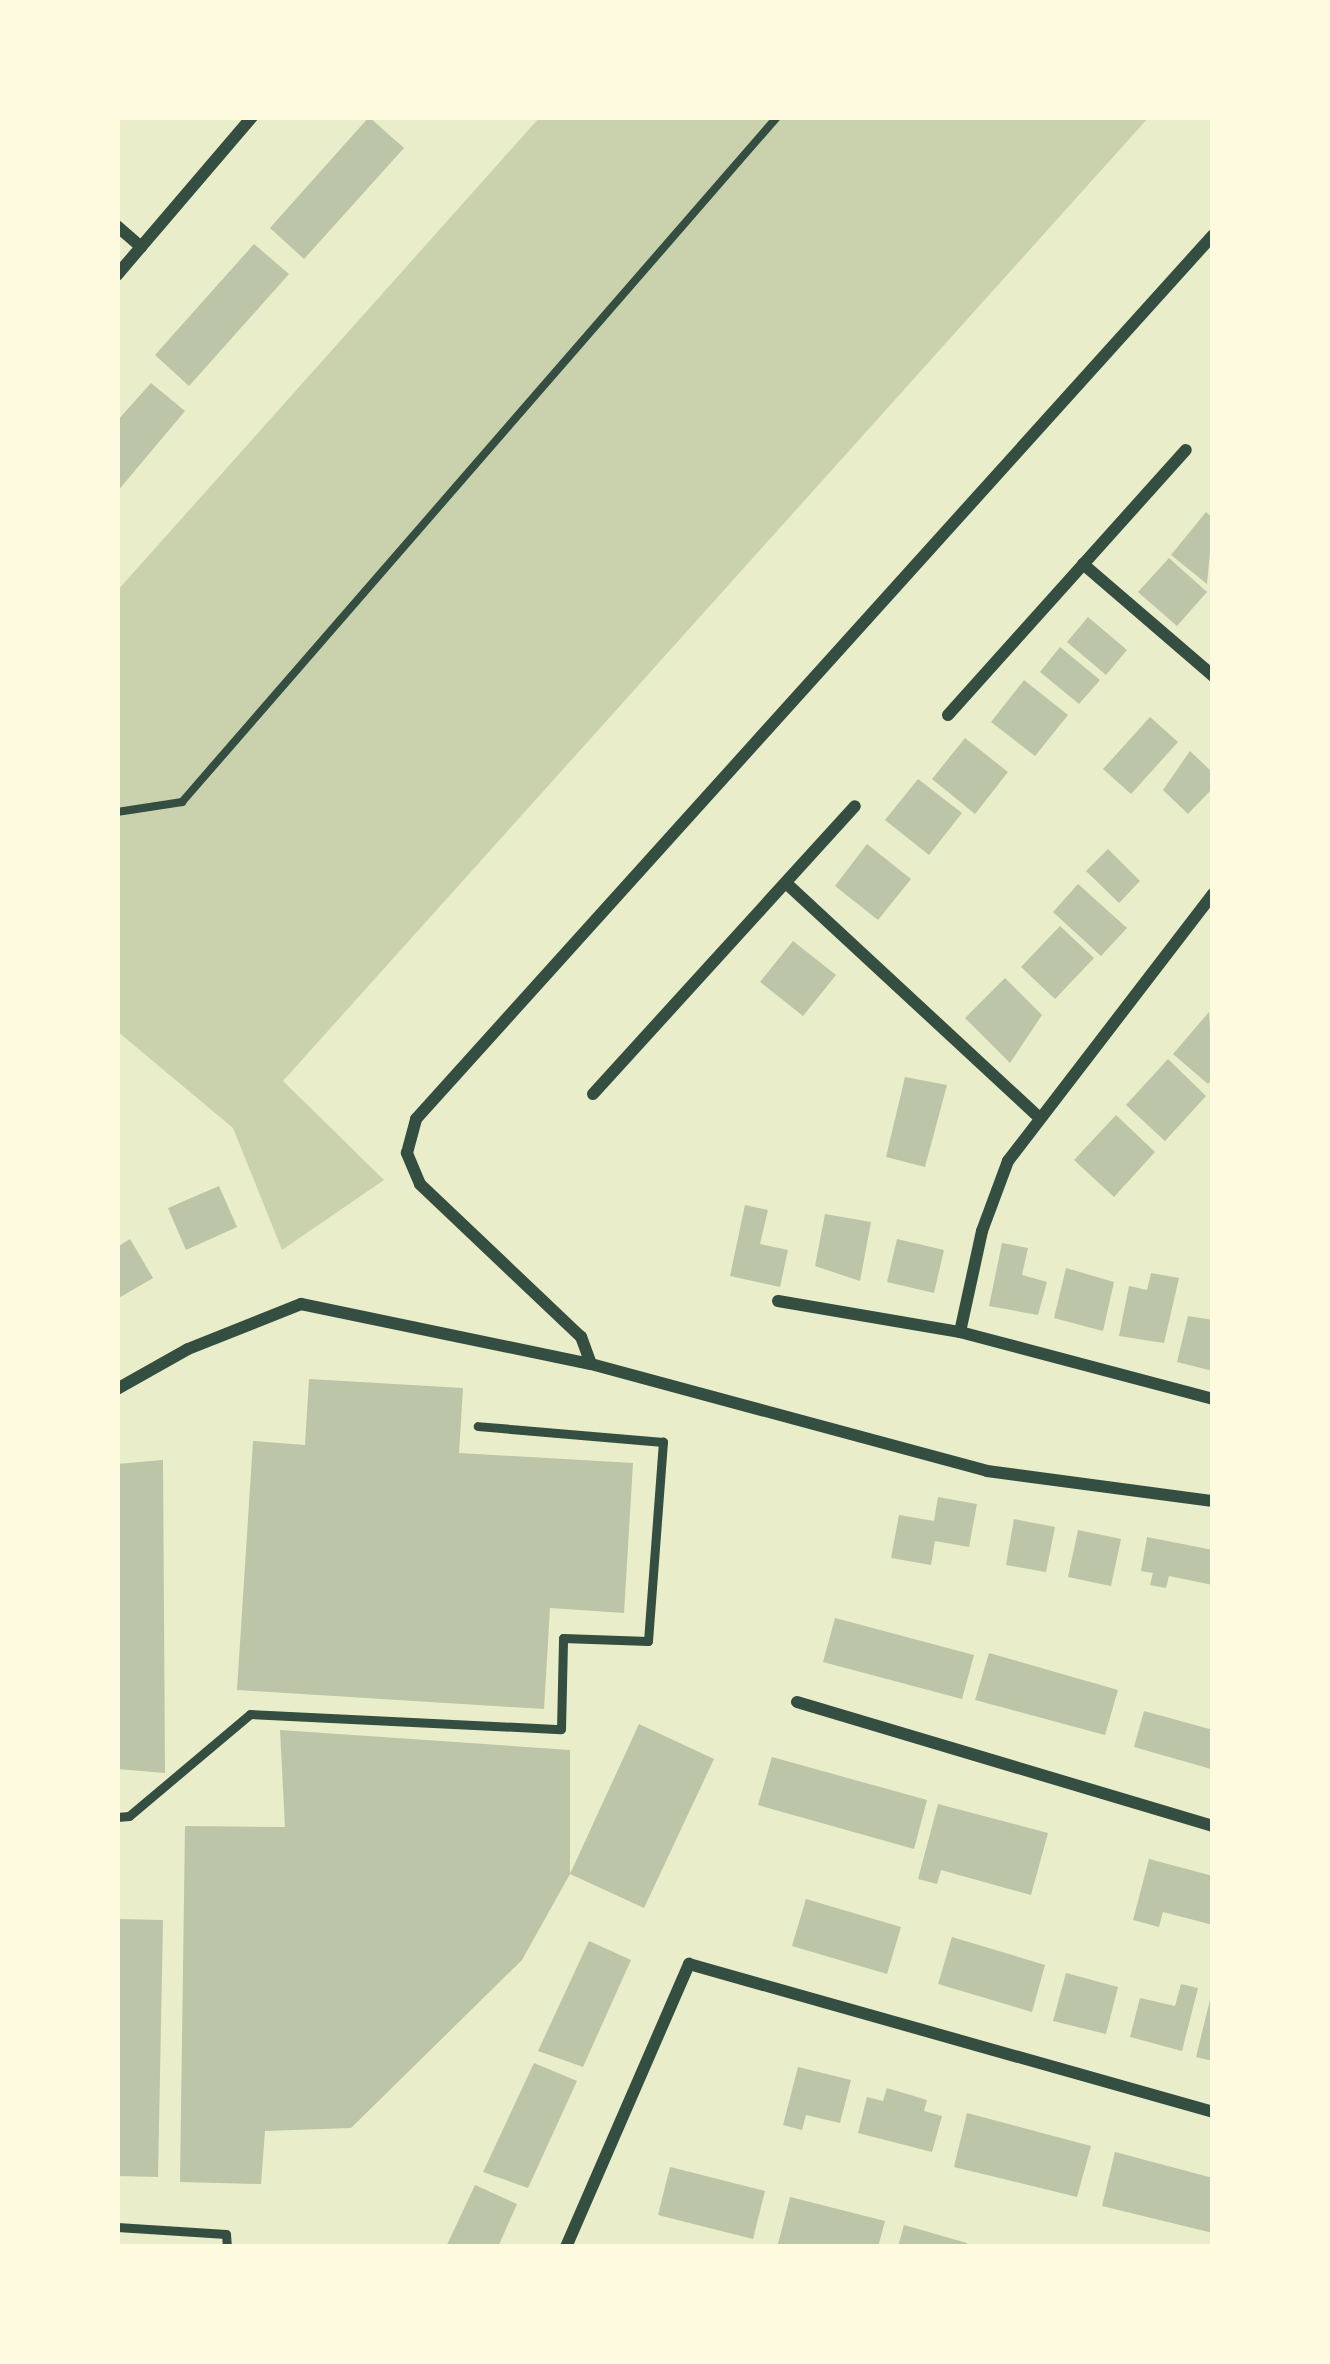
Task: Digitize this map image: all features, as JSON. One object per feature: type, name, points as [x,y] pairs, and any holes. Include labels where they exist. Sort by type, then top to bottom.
[{"type":"street","points":[[117,274],[252,117]]},
{"type":"street","points":[[117,226],[141,247]]},
{"type":"street","points":[[591,1364],[580,1336],[420,1184],[407,1153],[416,1119],[1213,235]]},
{"type":"street","points":[[948,715],[1186,450]]},
{"type":"street","points":[[1083,564],[1213,676]]},
{"type":"street","points":[[593,1094],[855,806]]},
{"type":"street","points":[[786,883],[1038,1116]]},
{"type":"street","points":[[960,1332],[982,1231],[1008,1161],[1038,1116],[1146,991],[1213,894]]},
{"type":"street","points":[[778,1300],[960,1332],[1213,1400]]},
{"type":"street","points":[[117,1389],[188,1349],[301,1304],[591,1364],[987,1471],[1213,1501]]},
{"type":"street","points":[[797,1702],[1213,1826]]},
{"type":"street","points":[[583,2247],[567,2245],[689,1964],[1213,2112]]},
{"type":"lane","points":[[117,1817],[129,1816],[250,1714],[561,1729],[563,1638],[648,1641],[663,1442],[478,1426]]},
{"type":"lane","points":[[117,2227],[226,2234],[226,2247]]},
{"type":"path","points":[[117,812],[182,802],[777,117]]},
{"type":"green space","points":[[540,117],[1149,117],[283,1081],[384,1180],[282,1250],[233,1128],[117,1031],[117,591]]},
{"type":"building","points":[[369,117],[404,148],[304,259],[270,228]]},
{"type":"building","points":[[254,244],[289,274],[189,386],[155,355]]},
{"type":"building","points":[[151,383],[185,411],[117,492],[117,421]]},
{"type":"building","points":[[1206,512],[1213,518],[1207,584],[1171,555]]},
{"type":"building","points":[[1169,558],[1207,592],[1177,626],[1138,592]]},
{"type":"building","points":[[1088,617],[1127,650],[1106,675],[1067,642]]},
{"type":"building","points":[[1060,647],[1100,680],[1079,704],[1040,672]]},
{"type":"building","points":[[1024,680],[1068,715],[1035,756],[991,722]]},
{"type":"building","points":[[1150,717],[1178,742],[1131,794],[1103,769]]},
{"type":"building","points":[[965,738],[1008,772],[975,814],[932,779]]},
{"type":"building","points":[[1190,751],[1213,773],[1213,788],[1188,814],[1163,790]]},
{"type":"building","points":[[918,779],[962,813],[929,855],[885,820]]},
{"type":"building","points":[[867,844],[911,879],[878,920],[835,886]]},
{"type":"building","points":[[1108,849],[1140,881],[1119,903],[1086,871]]},
{"type":"building","points":[[1078,884],[1127,928],[1101,956],[1053,912]]},
{"type":"building","points":[[1060,926],[1094,958],[1055,999],[1021,967]]},
{"type":"building","points":[[793,941],[836,975],[803,1016],[760,982]]},
{"type":"building","points":[[1005,978],[1042,1015],[1010,1063],[965,1018]]},
{"type":"building","points":[[1209,1012],[1213,1078],[1208,1084],[1173,1054]]},
{"type":"building","points":[[1168,1059],[1206,1096],[1165,1141],[1126,1105]]},
{"type":"building","points":[[905,1077],[947,1085],[925,1167],[886,1157]]},
{"type":"building","points":[[1116,1115],[1155,1152],[1114,1197],[1074,1160]]},
{"type":"building","points":[[219,1186],[237,1227],[186,1250],[168,1208]]},
{"type":"building","points":[[745,1205],[768,1210],[760,1244],[788,1250],[780,1287],[730,1276]]},
{"type":"building","points":[[825,1214],[871,1222],[860,1281],[815,1266]]},
{"type":"building","points":[[130,1239],[153,1278],[117,1299],[117,1247]]},
{"type":"building","points":[[897,1239],[944,1250],[934,1293],[887,1282]]},
{"type":"building","points":[[1002,1243],[1028,1248],[1022,1275],[1047,1282],[1038,1315],[989,1306]]},
{"type":"building","points":[[1066,1268],[1114,1282],[1103,1331],[1054,1318]]},
{"type":"building","points":[[1151,1273],[1179,1278],[1164,1343],[1119,1336],[1129,1286],[1147,1290]]},
{"type":"building","points":[[1188,1316],[1213,1320],[1213,1371],[1177,1362]]},
{"type":"building","points":[[309,1379],[463,1388],[459,1453],[633,1463],[624,1613],[550,1608],[544,1709],[237,1690],[253,1441],[305,1445]]},
{"type":"building","points":[[163,1460],[165,1773],[117,1769],[117,1464]]},
{"type":"building","points":[[938,1497],[977,1504],[969,1547],[935,1541],[931,1565],[891,1558],[899,1515],[934,1521]]},
{"type":"building","points":[[1014,1519],[1055,1527],[1046,1572],[1006,1565]]},
{"type":"building","points":[[1078,1530],[1121,1539],[1111,1586],[1068,1577]]},
{"type":"building","points":[[1147,1537],[1213,1550],[1213,1585],[1169,1576],[1166,1588],[1150,1585],[1153,1573],[1141,1571]]},
{"type":"building","points":[[835,1618],[974,1655],[962,1699],[823,1662]]},
{"type":"building","points":[[989,1653],[1118,1690],[1105,1735],[975,1700]]},
{"type":"building","points":[[1144,1711],[1213,1730],[1211,1769],[1134,1747]]},
{"type":"building","points":[[639,1724],[714,1759],[644,1908],[570,1874]]},
{"type":"building","points":[[280,1730],[570,1750],[570,1874],[522,1960],[351,2128],[265,2131],[261,2184],[180,2182],[185,1826],[285,1827]]},
{"type":"building","points":[[772,1757],[927,1800],[914,1849],[758,1805]]},
{"type":"building","points":[[938,1804],[1048,1833],[1031,1895],[941,1870],[937,1884],[918,1879]]},
{"type":"building","points":[[1149,1859],[1213,1876],[1213,1925],[1163,1912],[1159,1927],[1133,1920]]},
{"type":"building","points":[[806,1899],[901,1927],[887,1974],[792,1946]]},
{"type":"building","points":[[117,1919],[163,1920],[158,2177],[117,2176]]},
{"type":"building","points":[[952,1937],[1045,1965],[1032,2012],[938,1984]]},
{"type":"building","points":[[589,1941],[631,1960],[583,2067],[538,2051]]},
{"type":"building","points":[[1066,1973],[1118,1987],[1106,2034],[1053,2021]]},
{"type":"building","points":[[1181,1984],[1198,1988],[1182,2051],[1130,2037],[1140,1998],[1175,2006]]},
{"type":"building","points":[[1213,1997],[1213,2061],[1196,2057]]},
{"type":"building","points":[[534,2063],[577,2081],[528,2188],[483,2172]]},
{"type":"building","points":[[798,2067],[851,2080],[840,2123],[806,2115],[802,2130],[783,2125]]},
{"type":"building","points":[[887,2088],[927,2100],[924,2111],[942,2116],[932,2152],[858,2133],[867,2097],[883,2101]]},
{"type":"building","points":[[967,2113],[1091,2146],[1077,2197],[954,2167]]},
{"type":"building","points":[[1115,2152],[1213,2178],[1213,2233],[1102,2206]]},
{"type":"building","points":[[670,2167],[765,2191],[753,2239],[658,2215]]},
{"type":"building","points":[[475,2185],[517,2204],[498,2247],[446,2247]]},
{"type":"building","points":[[790,2197],[885,2221],[878,2247],[778,2244]]},
{"type":"building","points":[[904,2225],[967,2243],[966,2247],[898,2247]]}]
